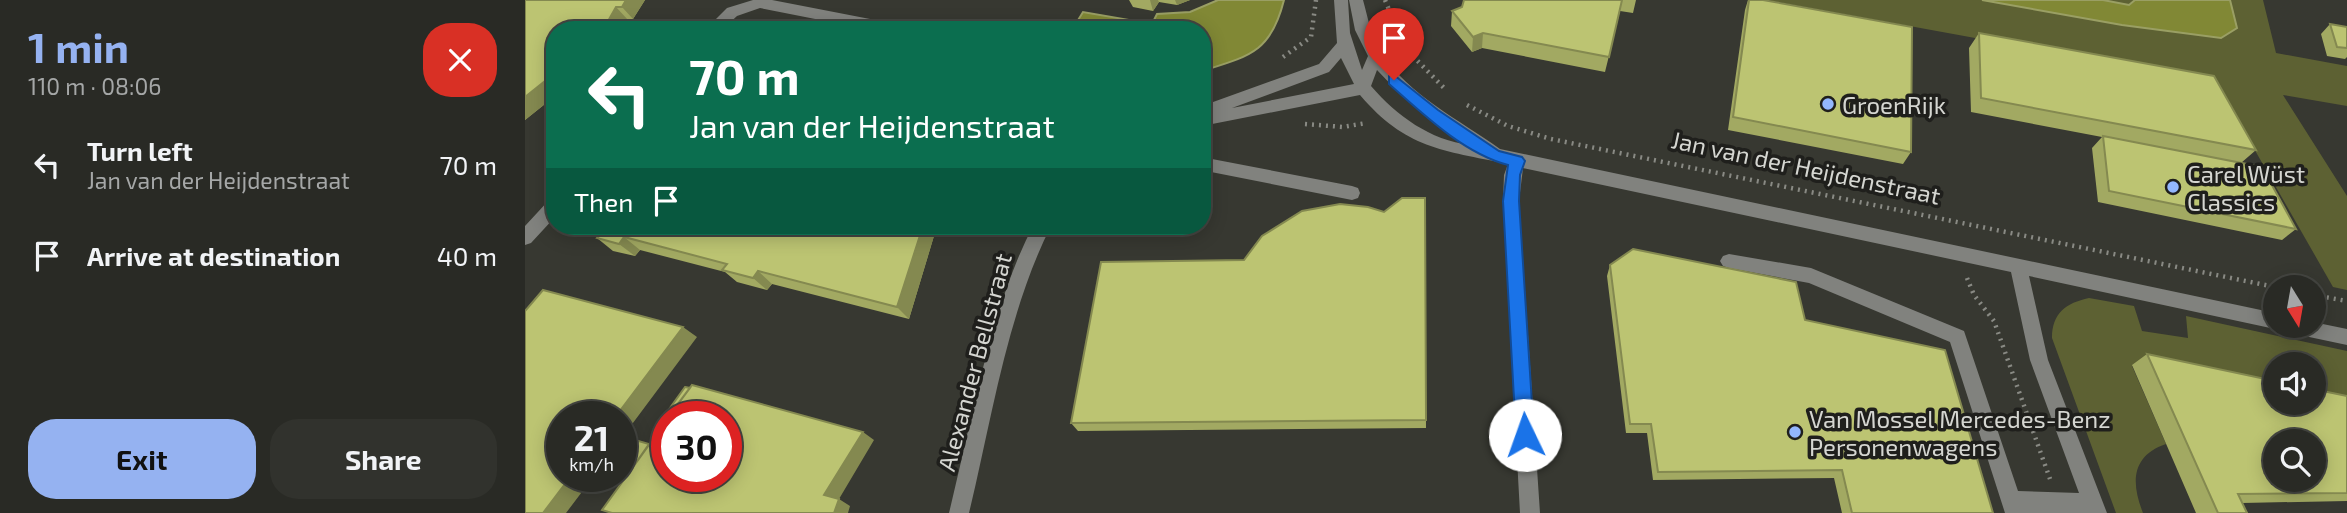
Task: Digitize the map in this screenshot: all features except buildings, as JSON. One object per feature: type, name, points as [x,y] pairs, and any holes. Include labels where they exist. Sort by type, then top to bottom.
[{"type":"street","points":[[1341,0],[1343,46],[1363,87],[1391,118],[1423,140],[1455,151],[1495,155],[2263,318]]},
{"type":"street","points":[[1356,0],[1362,26],[1375,56],[1411,96],[1495,155]]},
{"type":"street","points":[[722,21],[732,12],[760,3],[854,21]]},
{"type":"street","points":[[1211,110],[1324,68],[1343,46]]},
{"type":"street","points":[[1363,87],[1375,56]]},
{"type":"street","points":[[1211,118],[1311,100],[1363,87]]},
{"type":"street","points":[[1517,161],[1512,175],[1511,201],[1530,513]]},
{"type":"street","points":[[1211,165],[1352,192]]},
{"type":"street","points":[[525,238],[546,215]]},
{"type":"street","name":"Alexander Bellstraat","points":[[959,513],[1012,296],[1024,261],[1037,235]]},
{"type":"street","points":[[1729,261],[1811,276],[1957,337],[2013,507],[2059,503],[2095,508],[2027,322],[2019,267]]},
{"type":"street","points":[[2326,333],[2347,337]]},
{"type":"path","points":[[1287,56],[1311,37],[1315,0]]},
{"type":"path","points":[[1385,0],[1405,48],[1422,69],[1450,94]]},
{"type":"path","name":"Jan van der Heijdenstraat","points":[[1459,100],[1495,120],[1536,135],[2263,285]]},
{"type":"path","points":[[1964,225],[1965,256],[1971,289],[1994,321],[2059,503]]},
{"type":"path","points":[[2326,298],[2347,302]]},
{"type":"shaded area","points":[[1218,0],[1284,0],[1279,17],[1265,41],[1246,56],[1211,68],[1211,21],[1154,21],[1157,14],[1190,12]]},
{"type":"shaded area","points":[[1767,0],[2263,0],[2276,53],[2347,66],[2347,106],[2283,95],[2347,196],[2347,290],[2333,287],[2216,82]]},
{"type":"shaded area","points":[[1982,0],[2103,0],[2129,5],[2135,0],[2230,0],[2237,28],[2221,38],[2122,25]]},
{"type":"shaded area","points":[[1083,12],[1135,21],[1078,21]]},
{"type":"shaded area","points":[[2089,298],[2134,306],[2142,331],[2188,338],[2186,316],[2263,333],[2263,338],[2287,338],[2347,351],[2347,411],[2326,405],[2326,352],[2263,352],[2263,393],[2132,366],[2166,444],[2146,456],[2137,472],[2137,491],[2143,513],[2116,513],[2052,338],[2058,316],[2062,310]]},
{"type":"place","name":"GroenRijk","points":[[1828,104]]},
{"type":"place","name":"Carel Wüst Classics","points":[[2173,187]]},
{"type":"place","name":"Van Mossel Mercedes-Benz Personenwagens","points":[[1795,432]]},
{"type":"route","points":[[1394,80],[1443,121],[1495,155],[1517,161],[1512,175],[1511,201],[1525,435]]}]
